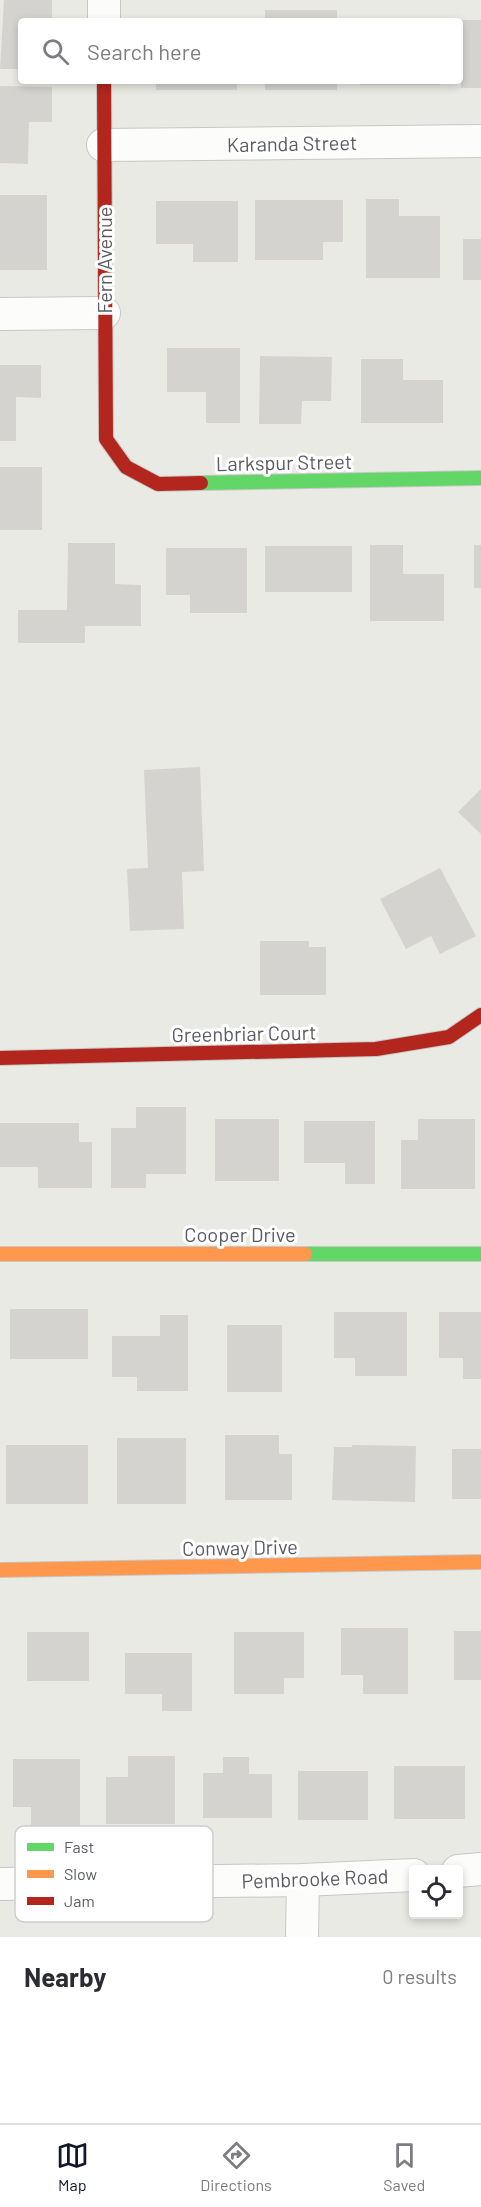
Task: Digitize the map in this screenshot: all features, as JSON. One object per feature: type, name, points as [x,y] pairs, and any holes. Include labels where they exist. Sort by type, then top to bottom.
[{"type":"street","points":[[104,0],[104,18]]},
{"type":"street","name":"Fern Avenue","points":[[104,84],[106,439]]},
{"type":"street","name":"Karanda Street","points":[[104,145],[481,141]]},
{"type":"street","points":[[0,314],[104,313]]},
{"type":"street","name":"Larkspur Street","points":[[106,439],[126,467],[158,484],[481,478]]},
{"type":"street","name":"Greenbriar Court","points":[[0,1058],[376,1050],[449,1036],[481,1015]]},
{"type":"street","name":"Cooper Drive","points":[[0,1254],[481,1254]]},
{"type":"street","name":"Conway Drive","points":[[0,1570],[481,1562]]},
{"type":"street","points":[[463,1871],[481,1869]]},
{"type":"street","name":"Pembrooke Road","points":[[213,1881],[409,1875]]},
{"type":"street","points":[[302,1937],[303,1880]]},
{"type":"street","name":"Pembrooke Road","points":[[0,1884],[15,1884]]},
{"type":"building","points":[[4,0],[52,0],[52,18],[18,18],[18,69],[0,69]]},
{"type":"building","points":[[265,10],[337,10],[337,18],[265,18]]},
{"type":"building","points":[[463,20],[481,20],[481,88],[461,88],[463,84]]},
{"type":"building","points":[[156,84],[237,84],[237,90],[156,90]]},
{"type":"building","points":[[265,84],[337,84],[337,90],[265,90]]},
{"type":"building","points":[[360,84],[440,84],[440,85]]},
{"type":"building","points":[[0,86],[52,87],[52,122],[29,122],[28,164],[0,163]]},
{"type":"building","points":[[0,195],[47,195],[47,270],[0,270]]},
{"type":"building","points":[[366,199],[399,199],[399,216],[440,216],[440,278],[366,278]]},
{"type":"building","points":[[255,200],[343,200],[343,242],[323,242],[323,260],[255,260]]},
{"type":"building","points":[[156,201],[238,201],[238,262],[193,262],[193,244],[156,244]]},
{"type":"building","points":[[463,239],[481,239],[481,280],[463,280]]},
{"type":"building","points":[[167,348],[240,348],[240,423],[206,423],[206,392],[167,392]]},
{"type":"building","points":[[260,356],[332,357],[331,401],[302,401],[301,424],[259,424]]},
{"type":"building","points":[[361,359],[403,359],[403,380],[443,380],[443,423],[361,423]]},
{"type":"building","points":[[0,365],[41,365],[41,398],[16,397],[16,441],[0,441]]},
{"type":"building","points":[[0,467],[42,467],[42,530],[0,530]]},
{"type":"building","points":[[68,543],[115,543],[115,584],[141,585],[141,626],[85,626],[85,643],[18,643],[18,610],[67,610]]},
{"type":"building","points":[[370,545],[403,545],[403,574],[444,574],[444,621],[370,621]]},
{"type":"building","points":[[474,545],[481,545],[481,588],[474,588]]},
{"type":"building","points":[[265,546],[352,546],[352,592],[265,592]]},
{"type":"building","points":[[166,548],[247,548],[247,613],[190,613],[190,595],[166,595]]},
{"type":"building","points":[[200,767],[204,871],[182,872],[184,929],[130,931],[127,869],[148,868],[144,770]]},
{"type":"building","points":[[481,789],[481,834],[458,812]]},
{"type":"building","points":[[440,868],[476,936],[440,954],[431,936],[406,949],[380,899]]},
{"type":"building","points":[[260,941],[309,941],[309,947],[326,947],[326,995],[260,995]]},
{"type":"building","points":[[136,1107],[186,1107],[186,1174],[146,1174],[146,1188],[111,1188],[111,1128],[136,1128]]},
{"type":"building","points":[[215,1119],[279,1119],[279,1181],[215,1181]]},
{"type":"building","points":[[418,1119],[475,1119],[475,1189],[401,1189],[401,1140],[418,1140]]},
{"type":"building","points":[[304,1121],[375,1121],[375,1184],[345,1184],[345,1163],[304,1163]]},
{"type":"building","points":[[0,1123],[79,1123],[79,1142],[92,1142],[92,1188],[38,1188],[38,1167],[0,1167]]},
{"type":"building","points":[[10,1309],[88,1309],[88,1359],[10,1359]]},
{"type":"building","points":[[334,1312],[407,1312],[407,1376],[355,1376],[355,1358],[334,1358]]},
{"type":"building","points":[[439,1312],[481,1312],[481,1379],[463,1379],[463,1358],[439,1358]]},
{"type":"building","points":[[160,1315],[188,1315],[188,1391],[137,1391],[137,1377],[112,1377],[112,1336],[160,1336]]},
{"type":"building","points":[[227,1325],[282,1325],[282,1392],[227,1392]]},
{"type":"building","points":[[225,1435],[279,1435],[279,1454],[292,1454],[292,1500],[225,1500]]},
{"type":"building","points":[[117,1438],[186,1438],[186,1504],[117,1504]]},
{"type":"building","points":[[6,1445],[88,1445],[88,1504],[6,1504]]},
{"type":"building","points":[[352,1445],[416,1446],[415,1502],[332,1500],[334,1447],[352,1447]]},
{"type":"building","points":[[452,1449],[481,1449],[481,1499],[452,1499]]},
{"type":"building","points":[[341,1628],[408,1628],[408,1694],[363,1694],[363,1675],[341,1675]]},
{"type":"building","points":[[454,1631],[481,1631],[481,1680],[454,1680]]},
{"type":"building","points":[[27,1632],[89,1632],[89,1681],[27,1681]]},
{"type":"building","points":[[234,1632],[304,1632],[304,1678],[284,1678],[284,1694],[234,1694]]},
{"type":"building","points":[[125,1653],[192,1653],[192,1711],[162,1711],[162,1694],[125,1694]]},
{"type":"building","points":[[128,1756],[175,1756],[175,1824],[106,1824],[106,1777],[128,1777]]},
{"type":"building","points":[[223,1757],[249,1757],[249,1774],[272,1774],[272,1818],[203,1818],[203,1773],[223,1773]]},
{"type":"building","points":[[13,1759],[80,1759],[80,1826],[31,1826],[31,1807],[13,1807]]},
{"type":"building","points":[[394,1766],[465,1766],[465,1819],[394,1819]]},
{"type":"building","points":[[298,1771],[368,1771],[368,1820],[298,1820]]},
{"type":"traffic: fast","points":[[201,483],[481,478]]},
{"type":"traffic: fast","points":[[305,1254],[481,1254]]},
{"type":"traffic: slow","points":[[0,1254],[305,1254]]},
{"type":"traffic: slow","points":[[0,1570],[481,1562]]},
{"type":"traffic: jam","points":[[104,84],[106,439],[126,467],[158,484],[201,483]]},
{"type":"traffic: jam","points":[[0,1058],[376,1049],[449,1037],[481,1015]]}]
